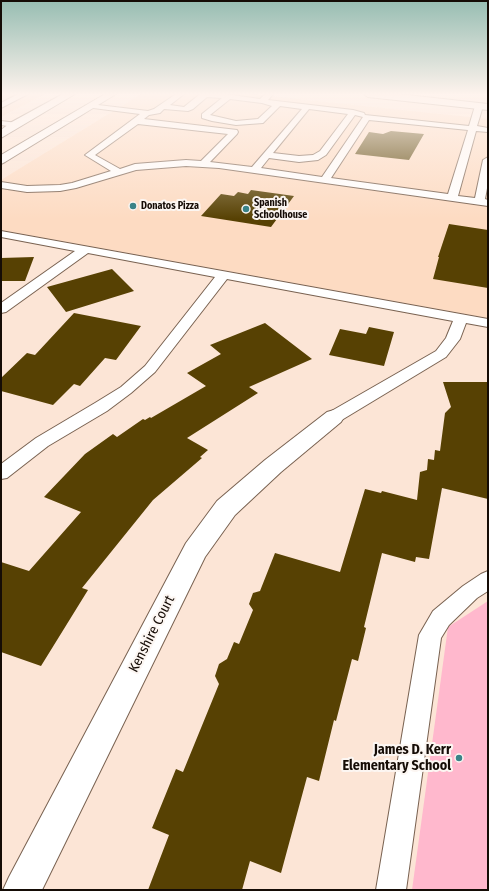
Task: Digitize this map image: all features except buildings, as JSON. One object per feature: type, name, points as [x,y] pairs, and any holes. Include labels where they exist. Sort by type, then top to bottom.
[{"type":"main road","points":[[1,160],[43,136]]},
{"type":"main road","name":"Kenshire Court","points":[[22,890],[195,550],[226,508],[273,466],[334,417]]},
{"type":"lane","points":[[116,136],[89,155],[119,172]]},
{"type":"lane","points":[[203,164],[231,136]]},
{"type":"lane","points":[[254,170],[283,136]]},
{"type":"lane","points":[[266,155],[299,159],[315,158],[323,153],[336,136]]},
{"type":"lane","points":[[325,180],[355,136]]},
{"type":"lane","points":[[452,198],[470,136]]},
{"type":"lane","points":[[1,185],[27,189],[60,188],[73,186],[135,167],[186,163],[254,170],[452,198],[484,199],[488,161],[464,158]]},
{"type":"lane","points":[[1,234],[488,323]]},
{"type":"lane","points":[[1,310],[86,250]]},
{"type":"lane","points":[[1,473],[42,442],[102,407],[126,390],[150,369],[224,274]]},
{"type":"lane","points":[[334,417],[440,354],[452,339],[460,318]]},
{"type":"lane","points":[[391,890],[430,635],[441,618],[470,592],[488,580]]},
{"type":"shaded area","points":[[73,136],[488,136],[488,318],[1,230],[1,180]]},
{"type":"shaded area","name":"James D. Kerr Elementary School","points":[[488,601],[488,890],[412,890],[448,627]]},
{"type":"place","name":"Donatos Pizza","points":[[133,206]]},
{"type":"place","name":"Spanish Schoolhouse","points":[[246,209]]},
{"type":"place","name":"James D. Kerr Elementary School","points":[[459,758]]}]
